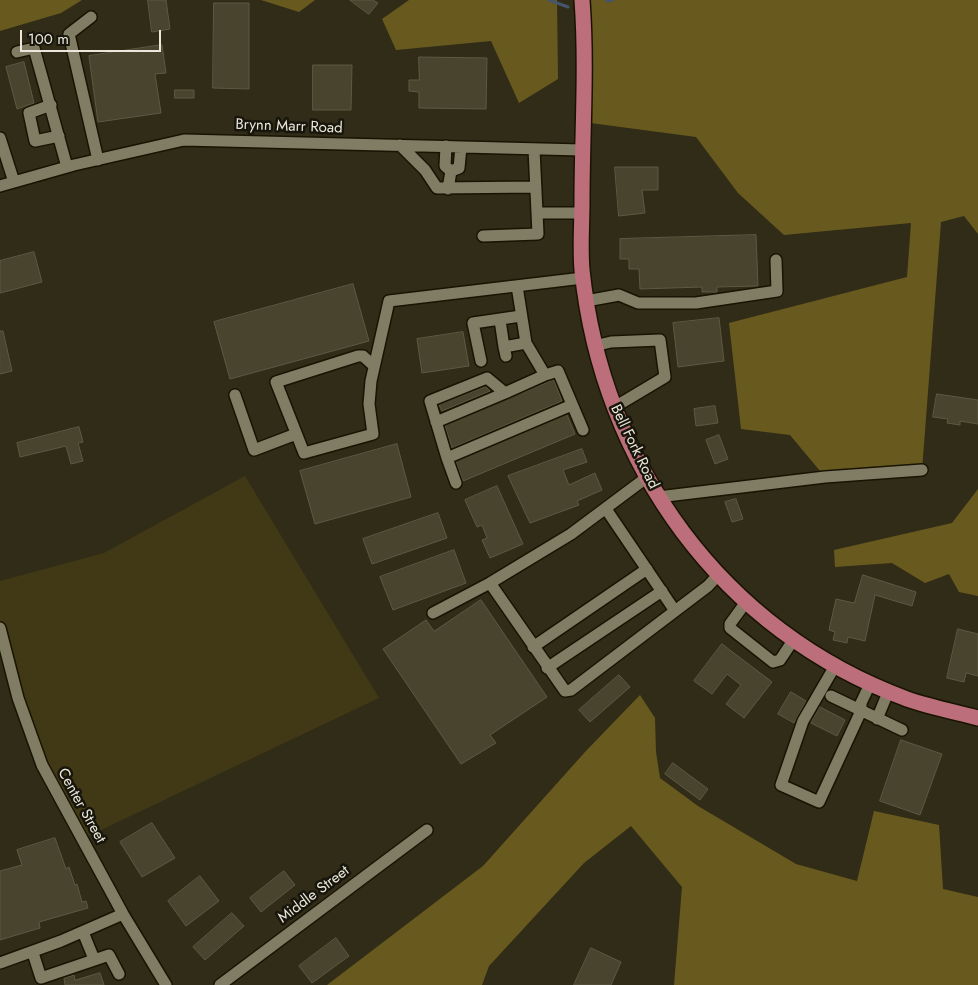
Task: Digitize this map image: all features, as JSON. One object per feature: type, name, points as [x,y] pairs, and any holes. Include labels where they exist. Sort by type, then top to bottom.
[{"type":"main road","name":"Bell Fork Road","points":[[582,0],[585,46],[582,213],[583,278],[586,301],[594,346],[613,408],[646,478],[684,535],[718,575],[777,628],[835,666],[907,699],[978,718]]},
{"type":"street","points":[[91,17],[69,34],[98,160]]},
{"type":"street","points":[[17,52],[34,48],[67,167]]},
{"type":"street","points":[[50,105],[29,113],[36,141],[58,136]]},
{"type":"street","points":[[0,138],[14,182]]},
{"type":"street","name":"Brynn Marr Road","points":[[0,186],[67,167],[184,140],[582,150]]},
{"type":"street","points":[[400,145],[425,170],[437,188],[536,188]]},
{"type":"street","points":[[446,146],[445,166],[450,171]]},
{"type":"street","points":[[450,171],[459,168],[461,147]]},
{"type":"street","points":[[483,236],[538,234],[534,149]]},
{"type":"street","points":[[448,189],[450,171]]},
{"type":"street","points":[[537,213],[582,213]]},
{"type":"street","points":[[586,301],[620,295],[638,303],[696,303],[777,291],[776,260]]},
{"type":"street","points":[[374,366],[363,356],[358,356],[276,382],[304,453],[373,434],[369,404],[374,366],[389,301],[583,278]]},
{"type":"street","points":[[517,286],[526,343],[545,375]]},
{"type":"street","points":[[481,361],[474,323],[521,316]]},
{"type":"street","points":[[500,320],[505,352],[526,343]]},
{"type":"street","points":[[594,346],[611,342],[660,340],[665,377],[613,408]]},
{"type":"street","points":[[436,422],[545,375],[558,372],[583,430]]},
{"type":"street","points":[[456,483],[430,401],[487,378],[505,392]]},
{"type":"street","points":[[235,395],[254,450],[296,434]]},
{"type":"street","points":[[447,458],[572,404]]},
{"type":"street","points":[[658,497],[825,476],[922,470]]},
{"type":"street","points":[[433,613],[490,584],[571,534],[646,478]]},
{"type":"street","points":[[606,508],[675,611]]},
{"type":"street","points":[[533,647],[647,569]]},
{"type":"street","points":[[490,584],[561,688],[565,691],[572,690],[708,586],[718,575]]},
{"type":"street","points":[[547,668],[662,591]]},
{"type":"street","points":[[746,602],[730,624],[730,628],[773,662],[780,660],[794,639]]},
{"type":"street","name":"Center Street","points":[[0,628],[18,698],[42,765],[123,914],[166,985]]},
{"type":"street","points":[[835,666],[803,721],[781,785],[820,802],[861,711],[861,703],[871,682]]},
{"type":"street","points":[[877,719],[889,690]]},
{"type":"street","points":[[831,696],[902,730]]},
{"type":"street","name":"Middle Street","points":[[220,985],[427,830]]},
{"type":"street","points":[[0,963],[33,952],[123,914]]},
{"type":"street","points":[[83,932],[94,959]]},
{"type":"street","points":[[33,952],[41,978],[109,955],[119,974]]},
{"type":"shaded area","points":[[0,0],[82,0],[61,13],[0,31]]},
{"type":"shaded area","points":[[261,0],[315,0],[299,12]]},
{"type":"shaded area","points":[[409,0],[557,0],[558,79],[519,103],[491,41],[396,50],[382,19]]},
{"type":"shaded area","points":[[580,0],[978,0],[978,234],[964,216],[941,222],[922,470],[825,477],[790,435],[741,429],[729,323],[907,277],[911,223],[784,235],[738,193],[696,137],[583,122]]},
{"type":"shaded area","points":[[245,476],[379,698],[82,839],[42,765],[0,628],[0,581],[104,553]]},
{"type":"shaded area","points":[[978,489],[978,596],[959,592],[949,574],[925,583],[892,563],[835,567],[834,550],[952,523]]},
{"type":"shaded area","points":[[640,695],[655,718],[656,752],[660,778],[698,806],[796,864],[857,881],[874,811],[939,825],[943,889],[978,897],[978,985],[674,985],[682,887],[631,826],[584,863],[489,966],[482,985],[327,985],[483,866],[585,752]]},
{"type":"building","points":[[148,0],[166,0],[170,29],[152,32]]},
{"type":"building","points":[[350,0],[373,0],[378,3],[369,14]]},
{"type":"building","points":[[214,3],[249,3],[249,89],[213,88]]},
{"type":"building","points":[[162,45],[166,73],[155,74],[161,113],[98,122],[89,56]]},
{"type":"building","points":[[419,57],[487,58],[486,109],[419,108],[419,92],[409,91],[409,80],[419,80]]},
{"type":"building","points":[[24,62],[34,103],[17,109],[6,67]]},
{"type":"building","points":[[313,65],[352,65],[351,110],[313,110]]},
{"type":"building","points":[[175,90],[194,90],[194,98],[175,98]]},
{"type":"building","points":[[615,167],[658,167],[658,190],[642,190],[645,213],[619,216]]},
{"type":"building","points":[[756,235],[758,286],[717,287],[717,292],[702,292],[702,287],[640,289],[639,269],[629,269],[629,259],[620,259],[620,239]]},
{"type":"building","points":[[34,252],[42,282],[0,293],[0,261]]},
{"type":"building","points":[[353,284],[369,341],[230,379],[214,322]]},
{"type":"building","points":[[719,318],[724,361],[678,367],[673,323]]},
{"type":"building","points":[[0,331],[3,331],[12,371],[0,374]]},
{"type":"building","points":[[463,332],[469,366],[422,373],[417,339]]},
{"type":"building","points":[[554,380],[562,401],[452,448],[445,426]]},
{"type":"building","points":[[486,387],[490,391],[442,411],[439,405]]},
{"type":"building","points":[[937,394],[978,400],[978,424],[960,421],[960,425],[947,423],[948,419],[933,417]]},
{"type":"building","points":[[715,406],[718,423],[696,426],[694,409]]},
{"type":"building","points":[[567,415],[575,434],[463,481],[456,462]]},
{"type":"building","points":[[79,427],[83,442],[78,443],[83,461],[71,464],[66,446],[20,457],[17,443]]},
{"type":"building","points":[[719,435],[728,459],[715,464],[706,440]]},
{"type":"building","points":[[397,444],[411,497],[315,524],[300,471]]},
{"type":"building","points":[[582,449],[587,462],[563,470],[569,485],[595,473],[602,490],[577,501],[579,505],[530,523],[508,476]]},
{"type":"building","points":[[497,486],[523,544],[490,558],[482,540],[487,538],[482,525],[477,527],[465,500]]},
{"type":"building","points":[[736,499],[743,519],[732,522],[725,502]]},
{"type":"building","points":[[438,513],[447,538],[372,564],[363,539]]},
{"type":"building","points":[[454,550],[466,583],[393,610],[380,577]]},
{"type":"building","points":[[863,575],[916,592],[912,606],[875,595],[865,641],[848,637],[847,643],[833,640],[835,632],[829,630],[836,599],[854,603]]},
{"type":"building","points":[[481,600],[547,697],[490,735],[496,743],[461,764],[383,649],[426,620],[434,631]]},
{"type":"building","points":[[958,629],[978,634],[978,676],[966,673],[964,682],[947,678]]},
{"type":"building","points":[[722,644],[772,682],[744,718],[726,704],[741,685],[727,674],[712,694],[694,681]]},
{"type":"building","points":[[619,675],[630,687],[590,722],[579,710]]},
{"type":"building","points":[[791,692],[806,701],[794,723],[778,714]]},
{"type":"building","points":[[820,707],[845,720],[837,736],[811,723]]},
{"type":"building","points":[[901,740],[942,754],[920,815],[880,801]]},
{"type":"building","points":[[673,763],[708,789],[700,800],[665,774]]},
{"type":"building","points":[[152,823],[175,858],[142,877],[120,842]]},
{"type":"building","points":[[55,838],[66,869],[69,867],[75,885],[77,884],[82,902],[86,901],[88,908],[39,922],[40,928],[0,940],[0,871],[22,865],[17,850]]},
{"type":"building","points":[[284,871],[295,885],[261,912],[250,898]]},
{"type":"building","points":[[200,876],[219,901],[186,926],[168,901]]},
{"type":"building","points":[[232,913],[244,926],[205,960],[193,947]]},
{"type":"building","points":[[336,938],[349,956],[312,983],[299,966]]},
{"type":"building","points":[[591,948],[621,962],[611,985],[574,985]]},
{"type":"building","points":[[100,973],[104,985],[65,985],[64,978],[74,975],[75,980]]},
{"type":"waterway","points":[[549,0],[568,7]]},
{"type":"waterway","points":[[607,1],[613,0]]}]
